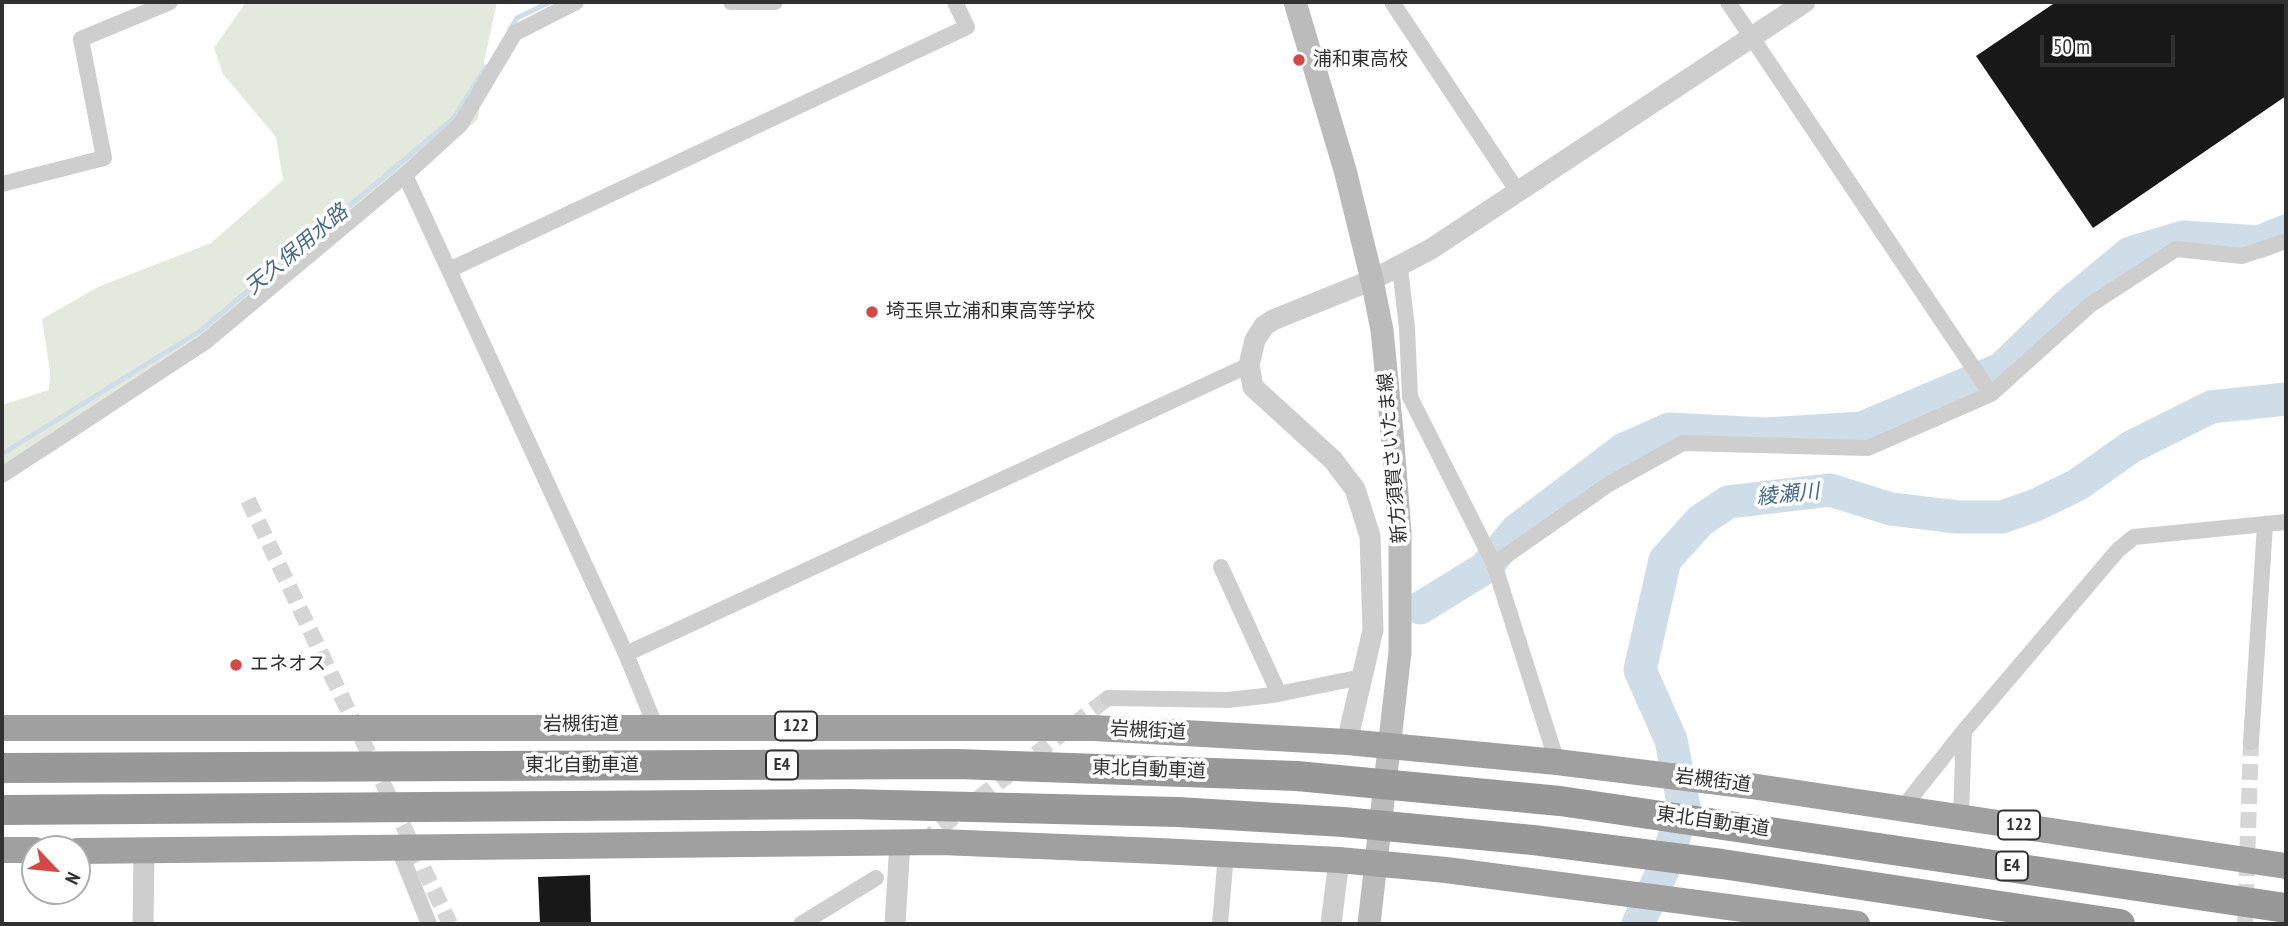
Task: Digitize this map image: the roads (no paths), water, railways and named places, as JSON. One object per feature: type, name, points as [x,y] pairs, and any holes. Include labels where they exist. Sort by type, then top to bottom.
[{"type":"highway","name":"岩槻街道","points":[[2,728],[655,725],[1094,728],[1347,743],[1557,762],[1751,786],[2286,866]]},
{"type":"highway","name":"東北自動車道","points":[[2,768],[957,764],[1297,776],[1560,801],[1739,825],[2286,908]]},
{"type":"highway","name":"E4","points":[[2,810],[1006,805],[1343,822],[1533,840],[1722,864],[2120,924]]},
{"type":"highway","points":[[91,851],[900,842],[1226,854],[1339,860],[1463,872],[1857,924]]},
{"type":"highway","points":[[2,850],[21,850]]},
{"type":"main road","name":"新方須賀さいたま線","points":[[1295,2],[1345,170],[1382,330],[1400,532],[1400,652],[1368,924]]},
{"type":"street","points":[[2,184],[104,158],[80,39],[170,2]]},
{"type":"street","points":[[2,475],[205,342],[405,175],[460,125],[515,33],[576,2]]},
{"type":"street","points":[[731,2],[775,2]]},
{"type":"street","points":[[449,270],[967,27],[955,2]]},
{"type":"street","points":[[1392,2],[1518,192]]},
{"type":"street","points":[[1728,2],[1984,384]]},
{"type":"street","points":[[1347,743],[1373,630],[1370,536],[1355,489],[1333,460],[1253,387],[1249,365],[1255,340],[1264,326],[1400,268],[1805,2]]},
{"type":"street","points":[[405,175],[626,654],[655,725]]},
{"type":"street","points":[[1494,564],[1609,484],[1683,443],[1868,448],[1984,384],[2090,305],[2176,249],[2242,256],[2286,240]]},
{"type":"street","points":[[1400,268],[1408,328],[1410,397],[1494,564],[1557,762]]},
{"type":"street","points":[[626,654],[1249,365]]},
{"type":"street","points":[[1901,810],[1964,731],[2118,550],[2134,537],[2286,522]]},
{"type":"street","points":[[2251,742],[2265,525]]},
{"type":"street","points":[[1222,567],[1279,694]]},
{"type":"street","points":[[1108,698],[1228,700],[1279,694],[1362,677]]},
{"type":"street","points":[[1961,816],[1964,731]]},
{"type":"street","points":[[895,924],[900,842]]},
{"type":"street","points":[[398,847],[429,924]]},
{"type":"street","points":[[143,924],[144,852]]},
{"type":"street","points":[[1220,924],[1226,854]]},
{"type":"street","points":[[1331,924],[1339,860]]},
{"type":"street","points":[[800,924],[876,878]]},
{"type":"waterway","name":"天久保用水路","points":[[510,29],[517,18],[550,2]]},
{"type":"waterway","name":"天久保用水路","points":[[2,454],[200,331],[453,119],[486,67]]},
{"type":"waterway","points":[[1420,608],[1485,568],[1517,530],[1624,449],[1669,429],[1766,434],[1862,428],[2001,369],[2065,307],[2130,253],[2183,237],[2259,242],[2286,231]]},
{"type":"waterway","name":"綾瀬川","points":[[1638,924],[1664,868],[1684,807],[1671,740],[1640,670],[1665,560],[1700,521],[1728,502],[1830,490],[1891,509],[1958,517],[2002,517],[2036,505],[2077,485],[2131,447],[2211,407],[2286,399]]},
{"type":"tunnel","points":[[248,500],[450,924]]},
{"type":"tunnel","points":[[922,842],[1108,698]]},
{"type":"tunnel","points":[[2245,924],[2251,742]]},
{"type":"place","name":"浦和東高校","points":[[1299,60]]},
{"type":"place","name":"埼玉県立浦和東高等学校","points":[[872,312]]},
{"type":"place","name":"エネオス","points":[[236,665]]}]
